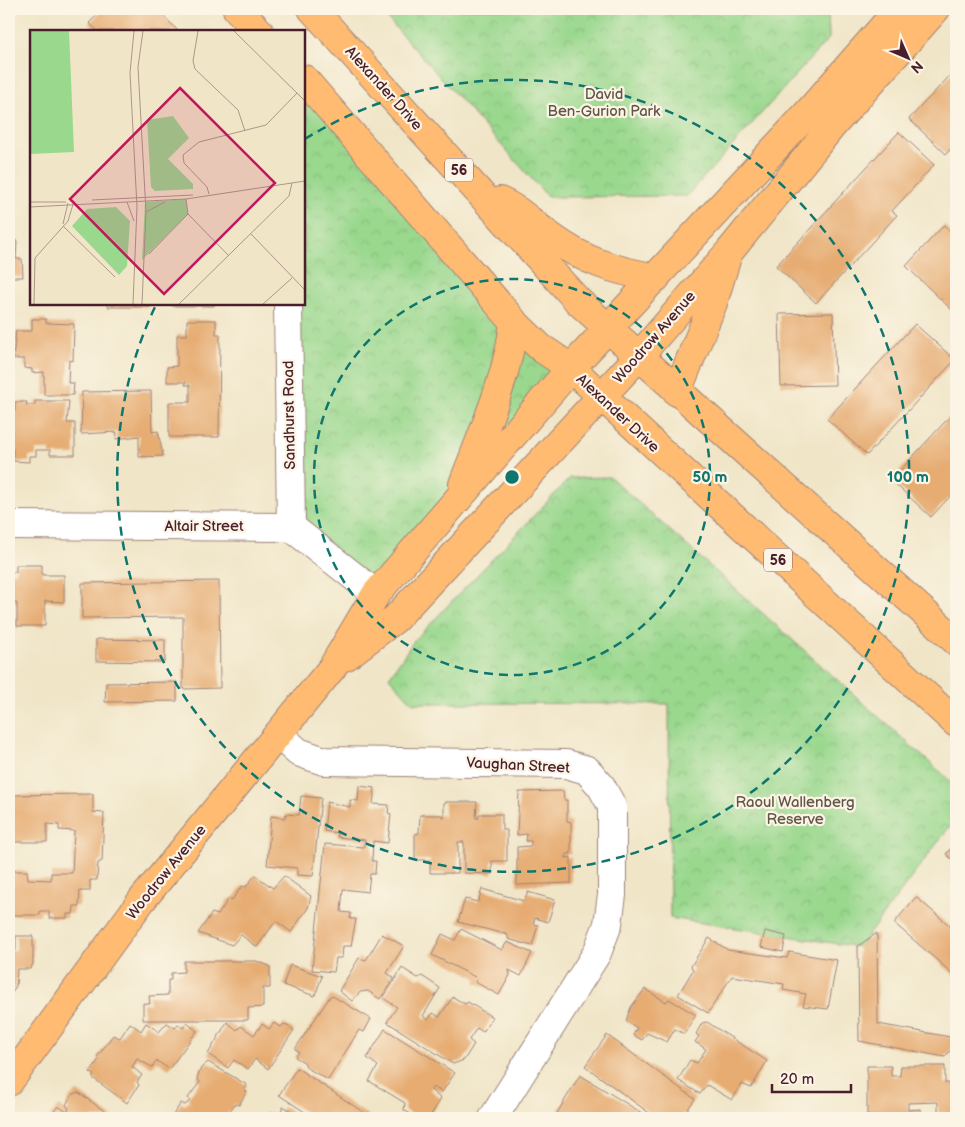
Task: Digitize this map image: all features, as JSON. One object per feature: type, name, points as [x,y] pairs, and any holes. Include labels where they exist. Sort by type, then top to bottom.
[{"type":"main road","points":[[237,9],[258,30]]},
{"type":"main road","name":"Alexander Drive","points":[[312,9],[579,302],[956,641]]},
{"type":"main road","name":"Woodrow Avenue","points":[[9,1082],[142,900],[332,668],[376,594],[571,368],[804,117],[899,9]]},
{"type":"main road","name":"Woodrow Avenue","points":[[332,668],[395,618],[601,398],[729,252],[833,125],[932,10]]},
{"type":"main road","name":"Alexander Drive","points":[[305,80],[514,322],[541,348],[571,368],[601,398],[956,723]]},
{"type":"main road","points":[[478,191],[512,206],[550,236],[597,264],[656,278]]},
{"type":"main road","points":[[677,392],[713,304],[729,252]]},
{"type":"main road","points":[[457,502],[503,376],[511,347],[514,322]]},
{"type":"street","name":"Sandhurst Road","points":[[288,305],[291,527]]},
{"type":"street","name":"Altair Street","points":[[9,525],[291,527]]},
{"type":"street","points":[[291,527],[376,594]]},
{"type":"street","name":"Vaughan Street","points":[[278,734],[298,752],[324,761],[566,764],[587,770],[601,786],[612,806],[612,895],[608,924],[597,953],[492,1118]]},
{"type":"green space","name":"David Ben-Gurion Park","points":[[379,9],[828,9],[829,38],[687,196],[548,197]]},
{"type":"green space","points":[[305,80],[571,368],[376,594],[291,527],[288,305],[305,305]]},
{"type":"green space","name":"Raoul Wallenberg Reserve","points":[[610,477],[956,786],[956,818],[859,947],[670,918],[669,704],[413,703],[389,677],[414,641],[570,478]]},
{"type":"building","points":[[104,9],[157,9],[177,30],[97,30],[89,23]]},
{"type":"building","points":[[956,69],[956,143],[946,154],[909,119]]},
{"type":"building","points":[[9,80],[12,80],[11,107],[9,107]]},
{"type":"building","points":[[9,114],[12,114],[13,145],[9,145]]},
{"type":"building","points":[[899,132],[934,165],[892,211],[897,215],[816,303],[776,266]]},
{"type":"building","points":[[9,167],[14,167],[13,187],[9,187]]},
{"type":"building","points":[[944,225],[956,237],[956,314],[906,266]]},
{"type":"building","points":[[9,241],[17,241],[16,259],[22,259],[23,277],[9,277]]},
{"type":"building","points":[[9,281],[12,281],[11,313],[9,313]]},
{"type":"building","points":[[108,305],[150,305],[150,307],[108,307]]},
{"type":"building","points":[[172,305],[214,305],[214,306]]},
{"type":"building","points":[[833,313],[835,385],[781,386],[779,314]]},
{"type":"building","points":[[32,319],[46,319],[46,323],[74,324],[73,361],[69,360],[68,383],[74,383],[73,395],[44,395],[44,372],[32,373],[32,369],[24,368],[24,359],[13,359],[16,331],[32,331]]},
{"type":"building","points":[[187,320],[216,320],[216,334],[220,334],[219,437],[169,437],[169,402],[190,402],[190,385],[185,385],[186,382],[167,382],[167,367],[177,366],[177,335],[187,335]]},
{"type":"building","points":[[915,324],[955,360],[867,455],[827,419]]},
{"type":"building","points":[[151,391],[152,432],[158,431],[163,456],[139,457],[139,436],[116,439],[117,432],[81,434],[82,392]]},
{"type":"building","points":[[35,401],[69,401],[67,423],[75,423],[75,455],[50,455],[50,450],[36,450],[36,456],[29,456],[29,462],[13,461],[13,449],[9,449],[11,411],[15,411],[15,402],[27,402],[26,405],[35,405]]},
{"type":"building","points":[[956,410],[956,490],[931,517],[891,480]]},
{"type":"building","points":[[16,565],[42,565],[42,575],[64,575],[64,602],[45,601],[45,626],[17,626],[17,603],[9,603],[9,572],[16,572]]},
{"type":"building","points":[[219,581],[220,688],[183,689],[183,617],[82,618],[82,583]]},
{"type":"building","points":[[96,639],[165,640],[165,662],[96,661]]},
{"type":"building","points":[[177,682],[177,701],[105,702],[106,683]]},
{"type":"building","points":[[359,786],[375,788],[373,804],[389,805],[388,813],[391,814],[388,843],[373,841],[372,861],[376,861],[375,874],[370,874],[368,892],[343,889],[341,912],[351,913],[350,919],[356,919],[351,946],[343,946],[342,958],[336,958],[334,972],[312,970],[325,844],[364,847],[365,840],[337,837],[338,833],[324,831],[327,802],[350,807],[350,800],[358,801]]},
{"type":"building","points":[[563,791],[564,800],[567,800],[567,821],[571,822],[571,854],[566,854],[566,858],[571,857],[571,883],[517,885],[517,847],[530,846],[531,844],[531,841],[526,841],[527,834],[517,835],[519,792]]},
{"type":"building","points":[[93,794],[93,812],[104,813],[102,861],[98,863],[97,880],[90,880],[90,891],[80,891],[79,906],[74,906],[73,914],[67,914],[67,918],[49,918],[49,911],[40,911],[40,915],[9,915],[9,871],[27,871],[28,879],[51,880],[51,873],[72,873],[74,831],[59,830],[59,825],[47,824],[47,842],[9,842],[9,795]]},
{"type":"building","points":[[301,796],[321,798],[313,876],[297,875],[297,868],[267,865],[271,816],[285,818],[286,814],[299,815]]},
{"type":"building","points":[[444,802],[477,802],[476,818],[479,818],[479,814],[502,814],[502,830],[507,830],[507,861],[492,861],[492,874],[464,873],[464,842],[458,842],[458,873],[430,873],[430,860],[415,860],[415,834],[419,833],[420,815],[442,815],[444,818]]},
{"type":"building","points":[[956,843],[956,863],[946,854]]},
{"type":"building","points":[[255,875],[273,888],[284,876],[311,896],[308,908],[291,932],[276,921],[257,947],[241,935],[232,945],[198,933],[212,913],[218,915],[229,898],[232,900],[242,886],[246,887]]},
{"type":"building","points":[[482,889],[524,901],[528,892],[555,900],[548,922],[535,918],[533,924],[538,925],[532,946],[508,939],[508,935],[505,934],[458,922],[465,899],[478,902]]},
{"type":"building","points":[[916,897],[956,931],[956,973],[954,975],[894,923]]},
{"type":"building","points":[[461,929],[502,950],[507,942],[532,953],[521,976],[509,970],[510,975],[499,995],[475,982],[477,979],[475,977],[432,955],[442,934],[455,940]]},
{"type":"building","points":[[765,931],[786,936],[783,952],[761,947]]},
{"type":"building","points":[[877,933],[878,1024],[956,1038],[956,1043],[945,1057],[859,1041],[858,946]]},
{"type":"building","points":[[382,934],[404,946],[387,973],[394,978],[380,999],[368,991],[360,992],[352,1001],[339,991],[359,958],[366,960]]},
{"type":"building","points":[[16,936],[33,936],[33,964],[30,969],[17,969],[16,986],[12,993],[9,993],[9,950],[16,950]]},
{"type":"building","points":[[709,938],[728,950],[787,958],[789,952],[837,960],[828,1009],[803,1006],[806,994],[783,990],[784,984],[732,976],[708,1013],[678,995],[693,970],[691,966]]},
{"type":"building","points":[[184,961],[256,961],[270,966],[270,988],[263,988],[263,1007],[248,1008],[248,1020],[143,1020],[143,1003],[150,1004],[149,996],[168,995],[168,980],[171,980],[171,973],[184,972]]},
{"type":"building","points":[[290,965],[322,976],[315,996],[283,985]]},
{"type":"building","points":[[402,968],[418,978],[422,976],[440,988],[423,1016],[428,1020],[433,1013],[439,1017],[453,997],[465,1004],[468,1002],[492,1017],[483,1032],[477,1028],[470,1038],[469,1040],[474,1044],[464,1060],[453,1064],[387,1022],[397,1007],[383,998]]},
{"type":"building","points":[[645,989],[666,1002],[669,999],[696,1015],[684,1034],[675,1029],[667,1042],[647,1033],[642,1040],[633,1035],[637,1028],[626,1021],[631,1007]]},
{"type":"building","points":[[331,995],[371,1019],[364,1032],[359,1030],[328,1080],[307,1068],[304,1062],[295,1057],[299,1052],[295,1049]]},
{"type":"building","points":[[227,1022],[237,1030],[241,1026],[254,1035],[262,1024],[269,1029],[274,1023],[281,1027],[284,1024],[294,1030],[268,1069],[255,1059],[248,1069],[234,1060],[228,1068],[208,1054]]},
{"type":"building","points":[[707,1022],[767,1061],[751,1088],[742,1084],[732,1100],[707,1085],[700,1094],[678,1080],[690,1060],[697,1063],[706,1049],[695,1042],[699,1036],[696,1034],[702,1023]]},
{"type":"building","points":[[130,1023],[141,1031],[146,1023],[159,1032],[167,1023],[175,1028],[178,1024],[183,1028],[187,1023],[197,1031],[169,1069],[157,1061],[152,1067],[137,1059],[132,1067],[142,1075],[137,1082],[139,1085],[127,1103],[93,1078],[93,1074],[90,1073],[99,1059],[97,1057],[113,1035],[120,1038]]},
{"type":"building","points":[[385,1029],[455,1073],[442,1092],[433,1087],[431,1090],[441,1099],[429,1118],[417,1118],[404,1110],[405,1103],[369,1081],[378,1066],[367,1058]]},
{"type":"building","points":[[607,1035],[695,1099],[681,1118],[656,1118],[585,1066]]},
{"type":"building","points":[[208,1062],[247,1085],[244,1090],[247,1091],[239,1105],[235,1104],[224,1118],[171,1118],[181,1103],[185,1105],[190,1101],[188,1098],[200,1082],[197,1078],[201,1068]]},
{"type":"building","points":[[867,1066],[891,1066],[891,1076],[900,1076],[901,1066],[945,1066],[945,1083],[956,1084],[956,1113],[938,1113],[938,1102],[908,1103],[908,1110],[921,1109],[921,1118],[867,1116]]},
{"type":"building","points":[[297,1068],[372,1118],[314,1118],[279,1095]]},
{"type":"building","points":[[580,1075],[650,1118],[564,1118],[557,1113]]},
{"type":"building","points":[[77,1092],[114,1118],[49,1118],[58,1106],[67,1112],[69,1109],[66,1105],[70,1097]]},
{"type":"building","points":[[283,1107],[302,1118],[266,1118],[270,1112],[278,1116]]}]
